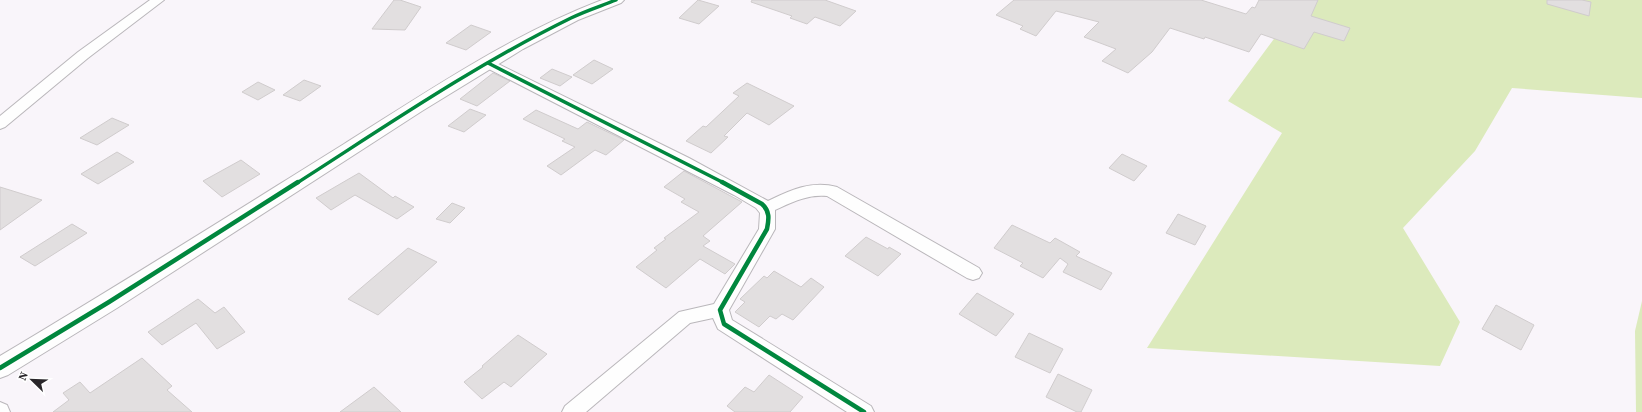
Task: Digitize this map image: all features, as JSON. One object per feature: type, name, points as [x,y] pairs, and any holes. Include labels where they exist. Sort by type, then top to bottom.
[{"type":"street","points":[[0,124],[83,55],[158,0]]},
{"type":"street","points":[[0,368],[129,290],[488,63],[547,30],[616,0]]},
{"type":"street","points":[[488,63],[589,116],[675,157],[749,196],[766,208],[769,218],[767,229],[720,310],[724,324],[864,412]]},
{"type":"street","points":[[766,208],[803,192],[817,188],[831,191],[973,273]]},
{"type":"street","points":[[572,412],[686,318],[720,310]]},
{"type":"green space","points":[[1308,0],[1642,0],[1642,98],[1512,88],[1475,151],[1403,228],[1460,322],[1440,366],[1147,348],[1282,133],[1228,101],[1296,9]]},
{"type":"green space","points":[[1642,301],[1642,412],[1636,412],[1635,331]]},
{"type":"building","points":[[394,0],[400,0],[421,7],[405,30],[372,29]]},
{"type":"building","points":[[698,0],[719,6],[699,24],[679,18]]},
{"type":"building","points":[[752,0],[825,0],[856,11],[840,26],[815,17],[807,24],[790,18],[792,16],[751,2]]},
{"type":"building","points":[[1014,0],[1201,0],[1246,14],[1252,7],[1255,8],[1259,0],[1318,0],[1311,16],[1350,28],[1344,41],[1314,32],[1304,49],[1261,34],[1249,52],[1205,37],[1204,39],[1170,28],[1152,52],[1128,73],[1102,61],[1116,49],[1084,37],[1099,22],[1056,11],[1036,36],[1020,29],[1023,26],[996,15]]},
{"type":"building","points":[[1547,0],[1582,0],[1591,2],[1589,16],[1547,4]]},
{"type":"building","points":[[471,25],[491,32],[466,50],[446,43]]},
{"type":"building","points":[[594,60],[613,69],[592,84],[573,75]]},
{"type":"building","points":[[552,69],[572,77],[560,86],[540,78]]},
{"type":"building","points":[[493,73],[510,81],[477,106],[460,99]]},
{"type":"building","points":[[304,80],[321,86],[300,101],[283,95]]},
{"type":"building","points":[[258,82],[275,90],[258,100],[242,92]]},
{"type":"building","points":[[747,83],[794,106],[769,125],[747,113],[724,136],[728,137],[711,153],[686,141],[703,126],[706,127],[739,96],[733,93]]},
{"type":"building","points":[[470,109],[486,115],[464,132],[448,126]]},
{"type":"building","points":[[536,110],[578,129],[587,122],[624,140],[606,155],[595,150],[561,175],[547,166],[575,147],[562,141],[565,139],[523,119]]},
{"type":"building","points":[[112,118],[129,125],[97,145],[80,138]]},
{"type":"building","points":[[117,152],[134,162],[98,184],[81,174]]},
{"type":"building","points":[[1122,154],[1147,166],[1134,181],[1109,168]]},
{"type":"building","points":[[241,160],[260,174],[222,197],[203,181]]},
{"type":"building","points":[[684,171],[742,202],[703,236],[710,241],[703,246],[735,264],[725,274],[700,259],[666,288],[636,267],[657,250],[654,248],[666,239],[664,238],[699,212],[681,202],[685,199],[664,187]]},
{"type":"building","points":[[359,173],[393,198],[395,196],[414,207],[397,219],[355,195],[331,210],[316,198]]},
{"type":"building","points":[[0,187],[42,200],[0,230]]},
{"type":"building","points":[[452,203],[465,208],[450,223],[436,219]]},
{"type":"building","points":[[1178,214],[1206,226],[1195,245],[1166,233]]},
{"type":"building","points":[[72,224],[87,233],[35,266],[20,257]]},
{"type":"building","points":[[1012,225],[1050,243],[1055,238],[1080,252],[1076,256],[1112,273],[1101,290],[1063,272],[1068,264],[1060,258],[1043,278],[1020,266],[1023,263],[994,248]]},
{"type":"building","points":[[866,237],[901,254],[878,276],[845,256]]},
{"type":"building","points":[[408,248],[437,262],[378,315],[348,299]]},
{"type":"building","points":[[774,271],[801,287],[811,278],[824,287],[793,320],[782,314],[776,319],[770,316],[759,327],[735,312],[745,302],[740,299],[764,276],[767,278]]},
{"type":"building","points":[[977,293],[1014,314],[996,336],[959,314]]},
{"type":"building","points":[[198,299],[215,313],[224,307],[245,332],[217,349],[196,323],[162,345],[148,332]]},
{"type":"building","points":[[1496,305],[1534,325],[1521,350],[1482,329]]},
{"type":"building","points":[[1029,333],[1063,349],[1050,373],[1015,357]]},
{"type":"building","points":[[518,335],[547,354],[511,387],[504,382],[482,399],[464,382]]},
{"type":"building","points":[[142,358],[172,386],[167,390],[192,412],[53,412],[69,400],[63,393],[80,382],[90,393]]},
{"type":"building","points":[[1058,374],[1092,390],[1081,412],[1077,412],[1046,397]]},
{"type":"building","points":[[769,375],[803,397],[790,412],[735,412],[727,406],[745,387],[754,392]]},
{"type":"building","points":[[374,387],[401,412],[340,412]]},
{"type":"cycle path","points":[[0,368],[109,302],[416,107],[517,46],[572,17],[616,0]]},
{"type":"cycle path","points":[[488,63],[748,195],[762,204],[768,213],[767,229],[720,310],[724,324],[864,412]]}]
